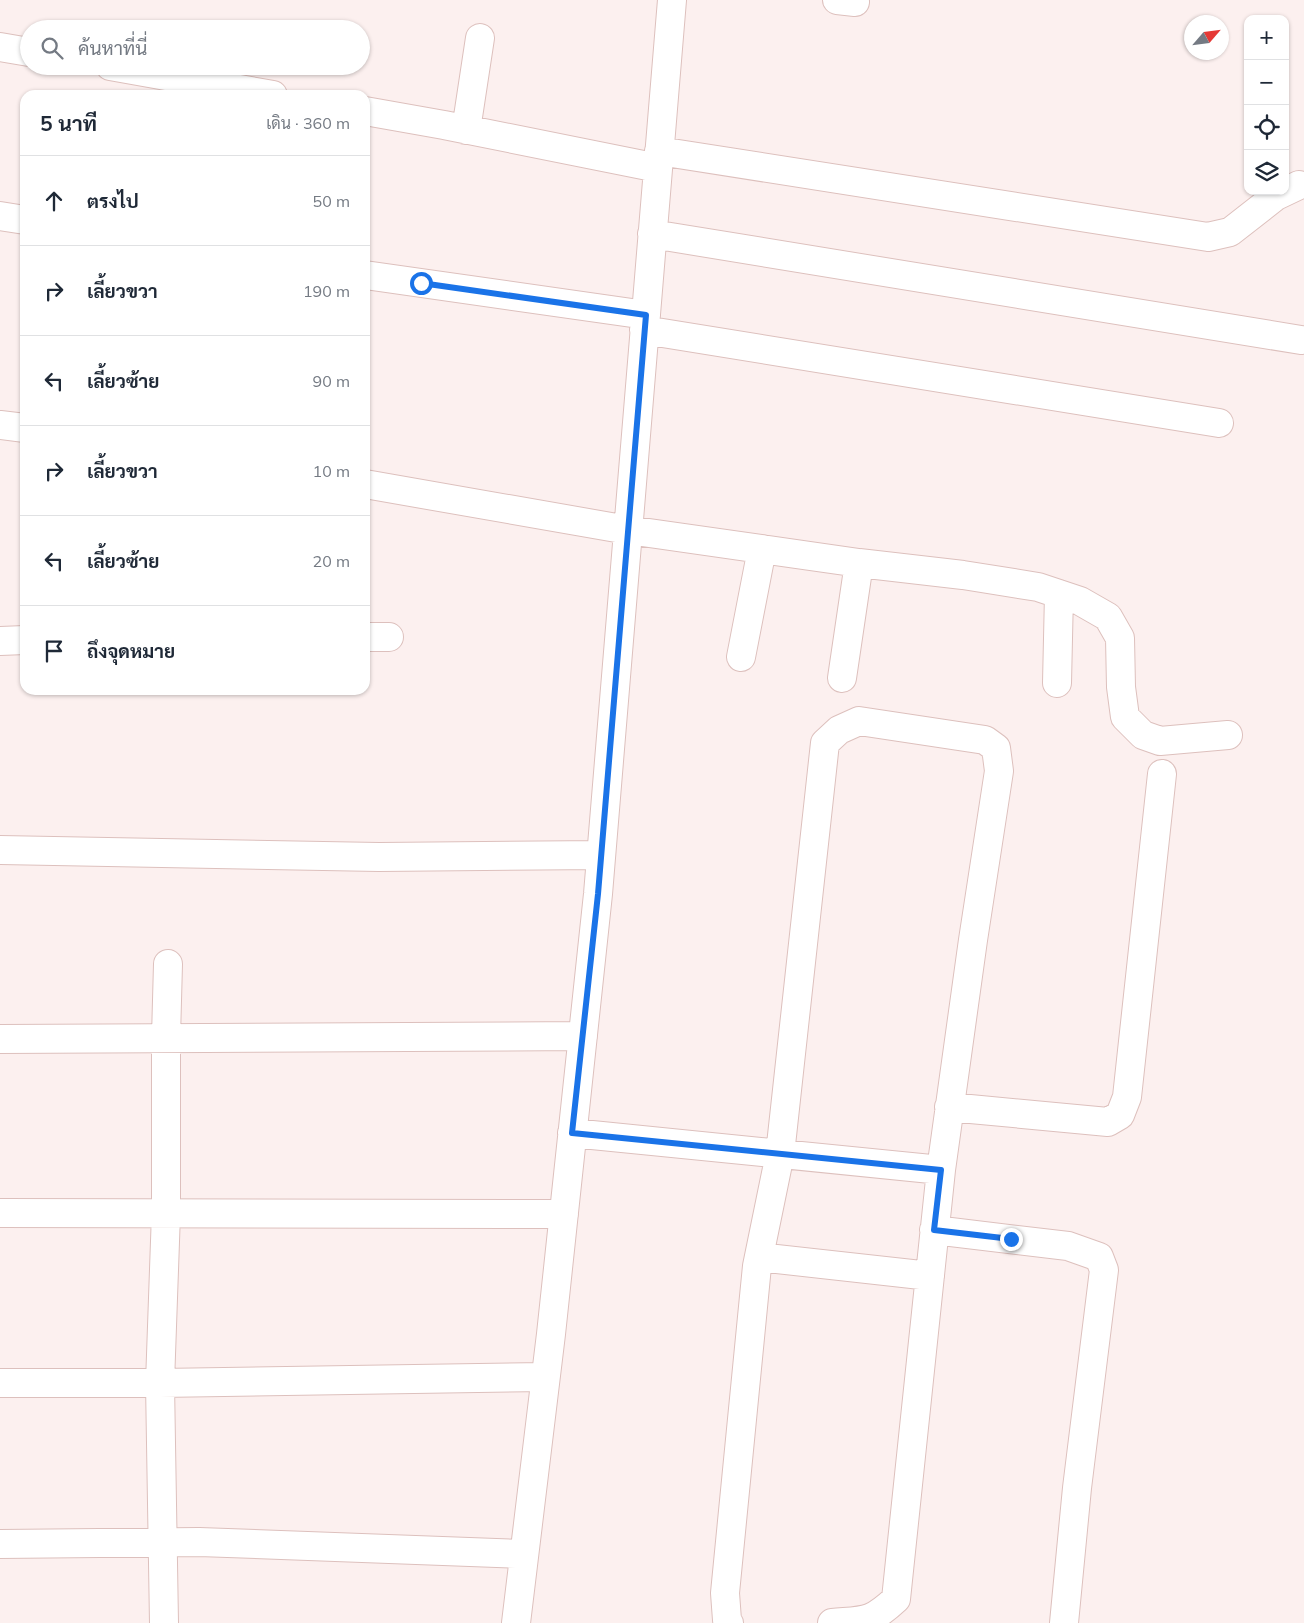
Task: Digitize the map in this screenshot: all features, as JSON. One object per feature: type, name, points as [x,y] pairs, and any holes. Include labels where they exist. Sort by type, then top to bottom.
[{"type":"street","points":[[516,1623],[564,1214],[601,855],[672,0]]},
{"type":"street","points":[[466,130],[480,38]]},
{"type":"street","points":[[0,47],[20,50]]},
{"type":"street","points":[[161,75],[245,90]]},
{"type":"street","points":[[370,112],[466,130],[659,160],[1208,237],[1230,232],[1276,196],[1300,186]]},
{"type":"street","points":[[0,216],[20,219]]},
{"type":"street","points":[[652,234],[1301,340]]},
{"type":"street","points":[[370,276],[1219,423]]},
{"type":"street","points":[[0,425],[20,427]]},
{"type":"street","points":[[370,485],[628,530],[859,563],[963,575],[1038,587],[1080,601],[1108,617],[1120,638],[1121,687],[1125,717],[1143,735],[1160,741],[1228,734]]},
{"type":"street","points":[[741,657],[762,549]]},
{"type":"street","points":[[842,678],[859,563]]},
{"type":"street","points":[[1057,683],[1059,594]]},
{"type":"street","points":[[0,641],[20,640]]},
{"type":"street","points":[[728,1623],[725,1593],[759,1257],[780,1154],[825,743],[840,730],[859,721],[985,740],[996,748],[999,771],[941,1170],[896,1599],[870,1620],[832,1623]]},
{"type":"street","points":[[949,1107],[1108,1122],[1120,1115],[1127,1097],[1162,774]]},
{"type":"street","points":[[0,850],[379,857],[601,855]]},
{"type":"street","points":[[164,1623],[160,1383],[166,1213],[168,964]]},
{"type":"street","points":[[0,1039],[583,1036]]},
{"type":"street","points":[[572,1133],[941,1170]]},
{"type":"street","points":[[0,1213],[564,1214]]},
{"type":"street","points":[[934,1230],[1068,1246],[1099,1257],[1104,1270],[1077,1488],[1064,1623]]},
{"type":"street","points":[[759,1257],[930,1276]]},
{"type":"street","points":[[0,1383],[545,1378]]},
{"type":"street","points":[[0,1544],[219,1542],[524,1554]]},
{"type":"route","points":[[421,283],[646,315],[598,894],[572,1133],[941,1170],[934,1230],[1011,1239]]}]
